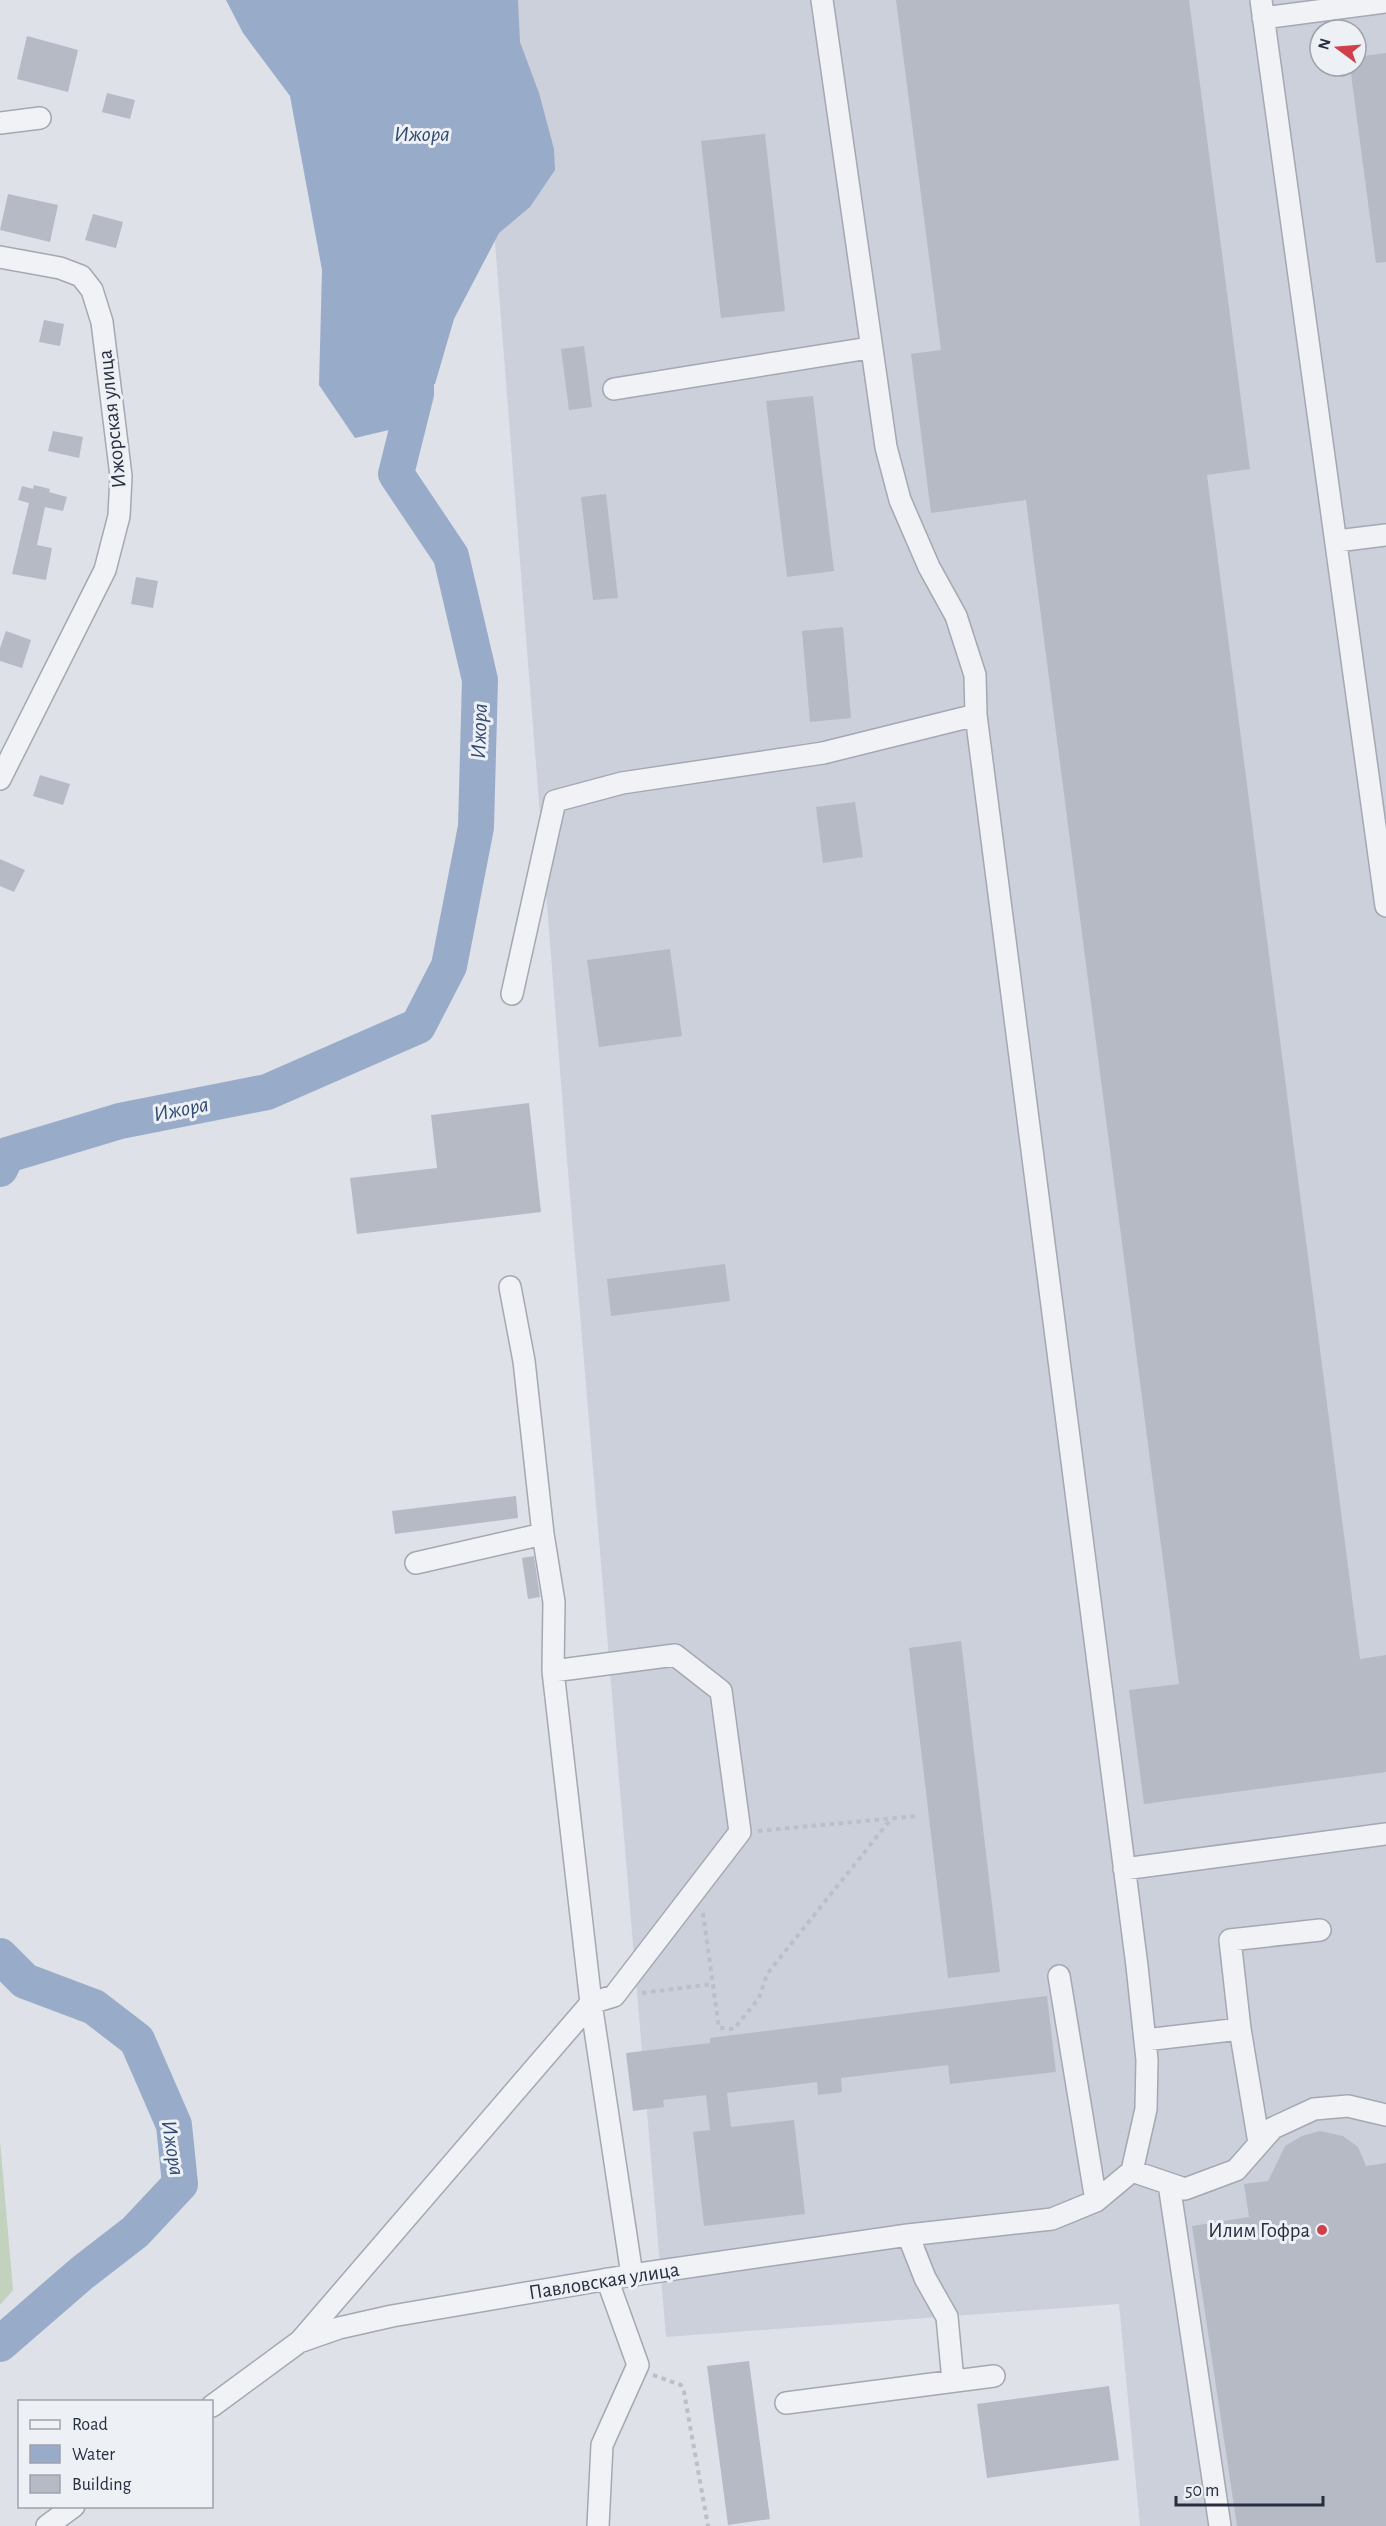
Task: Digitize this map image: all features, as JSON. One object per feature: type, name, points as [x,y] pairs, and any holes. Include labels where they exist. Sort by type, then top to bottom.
[{"type":"street","points":[[822,0],[869,348],[886,447],[900,500],[929,567],[956,616],[975,675],[976,715],[1145,2040],[1146,2109],[1132,2171],[1185,2189],[1236,2170],[1273,2128],[1314,2109],[1348,2106],[1386,2115]]},
{"type":"street","points":[[1386,2],[1262,9],[1386,906]]},
{"type":"street","points":[[0,123],[40,118]]},
{"type":"street","name":"Ижорская улица","points":[[0,257],[60,268],[81,276],[92,290],[102,322],[121,476],[119,516],[105,570],[0,778]]},
{"type":"street","points":[[614,389],[869,348]]},
{"type":"street","points":[[1337,541],[1386,535]]},
{"type":"street","points":[[512,994],[555,801],[622,783],[823,753],[976,715]]},
{"type":"street","points":[[510,1287],[524,1361],[543,1534],[554,1602],[553,1671],[591,2003],[632,2275]]},
{"type":"street","points":[[416,1563],[543,1534]]},
{"type":"street","points":[[300,2342],[591,2003],[614,1996],[740,1832],[721,1691],[675,1655],[553,1671]]},
{"type":"street","points":[[1124,1869],[1386,1834]]},
{"type":"street","points":[[1259,2144],[1240,2029],[1230,1940],[1320,1930]]},
{"type":"street","points":[[1059,1976],[1096,2201]]},
{"type":"street","points":[[1145,2040],[1240,2029]]},
{"type":"street","name":"Павловская улица","points":[[213,2405],[300,2342],[339,2328],[392,2316],[632,2275],[908,2235],[1052,2218],[1096,2201],[1132,2171]]},
{"type":"street","points":[[1169,2184],[1220,2526]]},
{"type":"street","points":[[908,2235],[925,2278],[947,2317],[953,2381]]},
{"type":"street","points":[[598,2526],[602,2445],[638,2365],[608,2279]]},
{"type":"street","points":[[786,2403],[994,2376]]},
{"type":"street","points":[[47,2526],[71,2508]]},
{"type":"path","points":[[740,1832],[917,1816]]},
{"type":"path","points":[[699,1885],[719,2028],[734,2029],[759,1998],[767,1974],[891,1819]]},
{"type":"path","points":[[614,1996],[713,1984]]},
{"type":"path","points":[[638,2365],[649,2374],[681,2385],[708,2526]]},
{"type":"shaded area","points":[[476,0],[1386,0],[1386,2526],[1140,2526],[1119,2304],[666,2337],[567,1159]]},
{"type":"green space","points":[[0,2141],[13,2290],[0,2305]]},
{"type":"water","name":"Ижора","points":[[226,0],[518,0],[520,42],[539,93],[554,149],[555,170],[530,207],[499,233],[454,319],[435,384],[416,394],[410,425],[355,438],[319,385],[322,270],[290,96],[243,33]]},
{"type":"building","points":[[896,0],[1189,0],[1250,469],[1207,475],[1360,1659],[1386,1655],[1386,1772],[1144,1804],[1129,1690],[1179,1684],[1026,500],[931,513],[911,354],[941,350]]},
{"type":"building","points":[[27,36],[78,50],[68,92],[17,79]]},
{"type":"building","points":[[1386,53],[1386,262],[1376,263],[1352,78],[1368,78],[1368,55]]},
{"type":"building","points":[[107,93],[135,100],[130,119],[102,112]]},
{"type":"building","points":[[765,134],[785,311],[721,318],[701,141]]},
{"type":"building","points":[[8,194],[58,205],[50,242],[0,230]]},
{"type":"building","points":[[93,214],[123,222],[116,248],[85,240]]},
{"type":"building","points":[[44,320],[64,324],[60,346],[39,342]]},
{"type":"building","points":[[584,346],[592,407],[569,410],[561,349]]},
{"type":"building","points":[[813,396],[834,571],[787,577],[766,401]]},
{"type":"building","points":[[53,431],[83,437],[79,458],[48,451]]},
{"type":"building","points":[[34,485],[67,497],[63,511],[45,507],[37,545],[52,548],[46,580],[12,574],[29,503],[18,500],[22,486],[33,489]]},
{"type":"building","points":[[606,494],[618,598],[593,600],[581,497]]},
{"type":"building","points":[[136,577],[158,581],[153,608],[131,604]]},
{"type":"building","points":[[843,627],[851,718],[810,722],[802,631]]},
{"type":"building","points":[[6,631],[31,640],[22,668],[0,661],[0,648]]},
{"type":"building","points":[[40,775],[70,784],[63,805],[33,796]]},
{"type":"building","points":[[855,802],[863,857],[823,863],[816,807]]},
{"type":"building","points":[[0,859],[25,870],[14,892],[0,886]]},
{"type":"building","points":[[670,949],[682,1036],[599,1047],[587,960]]},
{"type":"building","points":[[529,1103],[541,1212],[357,1234],[350,1178],[437,1168],[431,1115]]},
{"type":"building","points":[[725,1264],[730,1301],[611,1316],[607,1279]]},
{"type":"building","points":[[516,1496],[518,1518],[395,1534],[392,1511]]},
{"type":"building","points":[[534,1556],[540,1597],[528,1599],[522,1558]]},
{"type":"building","points":[[961,1641],[1000,1972],[948,1978],[909,1648]]},
{"type":"building","points":[[1047,1996],[1056,2072],[950,2084],[948,2065],[841,2078],[842,2092],[818,2095],[817,2082],[727,2093],[731,2127],[794,2120],[805,2214],[704,2226],[693,2132],[710,2130],[706,2095],[663,2100],[664,2107],[633,2111],[626,2053],[710,2043],[710,2038]]},
{"type":"building","points":[[1320,2131],[1343,2136],[1358,2147],[1366,2166],[1386,2163],[1386,2526],[1237,2526],[1192,2226],[1249,2217],[1244,2184],[1268,2181],[1285,2146],[1302,2136]]},
{"type":"building","points":[[749,2361],[770,2519],[728,2525],[707,2366]]},
{"type":"building","points":[[1109,2386],[1119,2460],[987,2478],[977,2404]]},
{"type":"waterway","name":"Ижора","points":[[0,1169],[7,1155],[120,1121],[267,1092],[418,1026],[449,966],[476,827],[480,680],[451,556],[396,474],[416,394],[416,376]]},
{"type":"waterway","name":"Ижора","points":[[0,1956],[25,1981],[94,2007],[137,2040],[174,2125],[180,2184],[135,2232],[82,2273],[0,2344]]},
{"type":"place","name":"Илим Гофра","points":[[1322,2230]]}]
